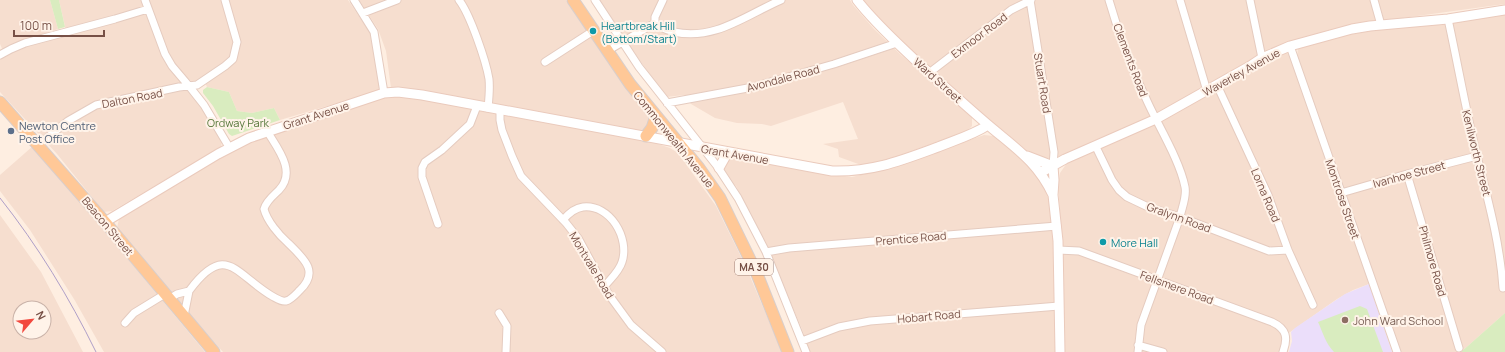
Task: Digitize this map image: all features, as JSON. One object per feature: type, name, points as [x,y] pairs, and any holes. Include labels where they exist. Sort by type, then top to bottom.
[{"type":"main road","name":"Commonwealth Avenue","points":[[573,0],[634,90],[703,174],[726,209],[757,274],[788,352]]},
{"type":"main road","name":"Beacon Street","points":[[0,102],[105,222],[184,316],[212,352]]},
{"type":"main road","points":[[646,136],[653,127],[656,116]]},
{"type":"street","points":[[145,0],[165,54],[172,66],[204,104],[229,147]]},
{"type":"street","name":"Dalton Road","points":[[38,145],[59,128],[96,105],[197,85],[233,59],[237,42],[225,0]]},
{"type":"street","points":[[354,0],[363,12],[374,32],[384,93]]},
{"type":"street","points":[[363,12],[397,0]]},
{"type":"street","points":[[459,0],[466,11],[484,60],[489,80],[488,108]]},
{"type":"street","name":"Commonwealth Avenue","points":[[595,0],[622,42],[667,103],[719,168],[743,206],[766,252],[806,352]]},
{"type":"street","points":[[655,23],[655,17],[663,0]]},
{"type":"street","points":[[655,23],[668,30],[682,33],[708,32],[734,24],[781,0]]},
{"type":"street","name":"Ward Street","points":[[857,0],[879,27],[988,125],[1025,155],[1040,174],[1053,195]]},
{"type":"street","name":"Exmoor Road","points":[[929,73],[1011,10],[1030,0]]},
{"type":"street","name":"Stuart Road","points":[[1030,0],[1054,152],[1053,166]]},
{"type":"street","name":"Clements Road","points":[[1109,0],[1129,61],[1182,174],[1185,188],[1185,198],[1180,216],[1156,279],[1141,325],[1138,348]]},
{"type":"street","points":[[1180,0],[1207,91]]},
{"type":"street","points":[[1250,0],[1262,58]]},
{"type":"street","points":[[1374,0],[1381,25]]},
{"type":"street","points":[[0,55],[25,43],[148,9]]},
{"type":"street","name":"Waverley Avenue","points":[[1040,174],[1053,166],[1156,119],[1262,58],[1290,46],[1352,29],[1448,19],[1505,10]]},
{"type":"street","name":"Kenilworth Street","points":[[1448,19],[1502,266],[1503,288]]},
{"type":"street","points":[[607,51],[655,23]]},
{"type":"street","points":[[544,62],[593,31]]},
{"type":"street","name":"Avondale Road","points":[[667,103],[753,87],[834,64],[897,43]]},
{"type":"street","name":"Montrose Street","points":[[1290,46],[1396,352]]},
{"type":"street","name":"Lorna Road","points":[[1217,85],[1268,195],[1288,250],[1313,305]]},
{"type":"street","name":"Grant Avenue","points":[[105,222],[229,147],[267,131],[384,93],[398,92],[422,95],[832,171],[865,170],[903,160],[972,134],[988,125]]},
{"type":"street","points":[[438,224],[422,177],[422,168],[425,162],[442,150],[470,124],[477,106]]},
{"type":"street","name":"Montvale Road","points":[[500,110],[502,130],[521,176],[575,234],[604,287],[631,325],[662,352]]},
{"type":"street","points":[[184,316],[189,291],[203,274],[214,267],[222,265],[237,269],[263,290],[281,300],[286,301],[307,284],[309,274],[305,260],[283,238],[265,214],[264,209],[268,202],[284,185],[287,175],[282,157],[267,131]]},
{"type":"street","name":"Gralynn Road","points":[[1096,147],[1112,180],[1123,194],[1148,207],[1180,216],[1269,251],[1288,250]]},
{"type":"street","points":[[719,168],[728,152]]},
{"type":"street","name":"Ward Street","points":[[1025,155],[1053,166],[1053,195],[1058,250],[1060,352]]},
{"type":"street","name":"Ivanhoe Street","points":[[1341,193],[1477,156]]},
{"type":"street","name":"Philmore Road","points":[[1407,174],[1459,348]]},
{"type":"street","points":[[563,220],[575,209],[590,207],[601,211],[617,226],[622,236],[624,256],[619,268],[604,287]]},
{"type":"street","name":"Prentice Road","points":[[766,252],[789,248],[1057,226]]},
{"type":"street","name":"Fellsmere Road","points":[[1058,250],[1069,249],[1079,251],[1276,323],[1284,329],[1287,339],[1282,352]]},
{"type":"street","points":[[125,323],[134,313],[167,296],[189,291]]},
{"type":"street","name":"Hobart Road","points":[[802,341],[840,327],[870,321],[1059,306]]},
{"type":"street","points":[[499,313],[507,326],[506,352]]},
{"type":"street","points":[[1138,348],[1163,352]]},
{"type":"shaded area","points":[[0,0],[50,0],[58,29],[13,44],[3,51],[0,44]]},
{"type":"shaded area","points":[[59,0],[141,0],[167,64],[201,105],[222,142],[221,147],[112,211],[104,212],[57,154],[0,92],[0,59],[22,47],[67,35]]},
{"type":"shaded area","points":[[148,0],[348,0],[372,36],[381,82],[378,91],[280,120],[274,108],[252,113],[237,111],[229,92],[207,87],[203,78],[196,83],[191,81],[175,67],[167,52]]},
{"type":"shaded area","points":[[359,0],[566,0],[608,62],[651,121],[645,132],[391,88],[386,51],[378,29]]},
{"type":"shaded area","points":[[597,0],[850,0],[874,29],[901,55],[969,113],[972,117],[972,126],[967,131],[879,163],[861,165],[839,157],[838,149],[823,144],[858,139],[843,102],[771,126],[762,124],[737,123],[715,118],[691,104],[684,95],[666,97]]},
{"type":"shaded area","points":[[863,0],[1505,0],[1505,4],[1373,22],[1301,39],[1269,49],[1165,110],[1066,155],[1043,159],[1029,154],[943,81],[877,17]]},
{"type":"shaded area","points":[[1505,13],[1505,313],[1461,352],[1399,352],[1297,57],[1298,48],[1342,36],[1379,29]]},
{"type":"shaded area","points":[[1286,52],[1290,55],[1309,108],[1369,284],[1353,290],[1337,299],[1283,337],[1280,352],[1063,352],[1061,227],[1058,185],[1060,173],[1067,163],[1147,126]]},
{"type":"shaded area","points":[[402,95],[491,113],[652,142],[670,148],[678,153],[716,206],[746,267],[782,352],[223,352],[194,320],[117,228],[119,219],[131,210],[214,160],[257,139],[390,96]]},
{"type":"shaded area","points":[[984,135],[994,136],[1004,141],[1036,173],[1046,191],[1050,204],[1054,241],[1056,352],[810,352],[802,329],[763,239],[736,186],[729,181],[722,168],[726,159],[737,158],[799,170],[852,177],[891,168]]},
{"type":"shaded area","points":[[33,146],[205,352],[104,352],[74,299],[30,230],[0,191],[0,175]]},
{"type":"shaded area","points":[[0,215],[41,272],[83,352],[0,352]]},
{"type":"shaded area","name":"John Ward School","points":[[1369,284],[1392,352],[1289,352],[1292,341],[1291,332],[1295,328],[1345,294]]},
{"type":"green space","points":[[50,0],[59,0],[65,27],[58,29]]},
{"type":"green space","name":"Ordway Park","points":[[207,87],[229,92],[237,111],[252,113],[274,108],[280,120],[232,136],[229,134],[213,106],[203,93],[203,90]]},
{"type":"green space","points":[[1360,306],[1367,309],[1383,352],[1334,352],[1327,342],[1318,322]]},
{"type":"green space","points":[[1505,313],[1505,352],[1461,352]]},
{"type":"tram line","points":[[0,198],[52,272],[75,311],[96,352]]},
{"type":"place","name":"Heartbreak Hill (Bottom/Start)","points":[[593,31]]},
{"type":"place","name":"Newton Centre Post Office","points":[[11,131]]},
{"type":"place","name":"More Hall","points":[[1103,242]]},
{"type":"place","name":"John Ward School","points":[[1345,320]]}]
